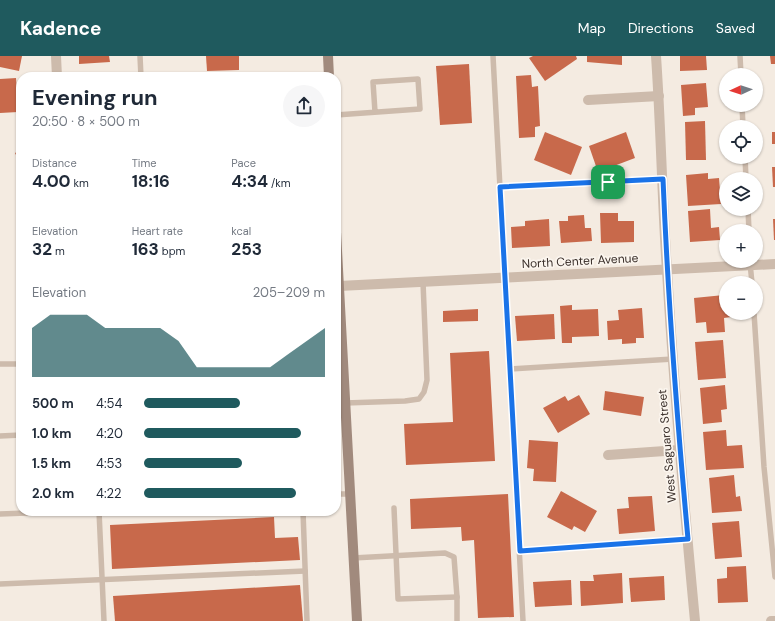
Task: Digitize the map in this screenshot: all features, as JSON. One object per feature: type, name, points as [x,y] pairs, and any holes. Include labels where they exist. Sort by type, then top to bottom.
[{"type":"main road","points":[[328,56],[329,72]]},
{"type":"main road","points":[[341,336],[357,621]]},
{"type":"street","points":[[56,56],[57,72]]},
{"type":"street","name":"West Saguaro Street","points":[[656,56],[667,270],[679,450],[695,621]]},
{"type":"street","points":[[588,100],[659,96]]},
{"type":"street","name":"North Center Avenue","points":[[763,264],[775,264]]},
{"type":"street","name":"North Center Avenue","points":[[341,286],[667,270],[719,266]]},
{"type":"street","points":[[608,455],[679,450]]},
{"type":"lane","points":[[140,56],[141,72]]},
{"type":"lane","points":[[493,56],[524,621]]},
{"type":"lane","points":[[740,56],[741,68]]},
{"type":"lane","points":[[341,115],[420,109],[418,79],[373,82],[375,112]]},
{"type":"lane","points":[[500,187],[663,179]]},
{"type":"lane","points":[[345,403],[405,401],[419,399],[424,392],[427,380],[423,282]]},
{"type":"lane","points":[[754,320],[764,466],[775,577]]},
{"type":"lane","points":[[510,369],[673,359]]},
{"type":"lane","points":[[0,364],[16,364]]},
{"type":"lane","points":[[0,436],[16,435]]},
{"type":"lane","points":[[341,494],[350,494]]},
{"type":"lane","points":[[394,508],[398,599],[457,597]]},
{"type":"lane","points":[[0,514],[16,513]]},
{"type":"lane","points":[[99,516],[104,621]]},
{"type":"lane","points":[[302,516],[307,621]]},
{"type":"lane","points":[[520,551],[688,539]]},
{"type":"lane","points":[[354,558],[445,553],[454,557],[457,621]]},
{"type":"lane","points":[[0,584],[305,571]]},
{"type":"building","points":[[0,56],[22,56],[19,71],[0,67]]},
{"type":"building","points":[[79,56],[109,56],[110,62],[79,64]]},
{"type":"building","points":[[206,56],[239,56],[239,70],[207,71]]},
{"type":"building","points":[[533,56],[576,56],[577,59],[545,81],[529,58]]},
{"type":"building","points":[[587,56],[622,56],[622,65],[587,62]]},
{"type":"building","points":[[680,56],[706,56],[707,70],[680,71]]},
{"type":"building","points":[[770,56],[775,56],[775,64],[771,64]]},
{"type":"building","points":[[469,64],[472,123],[440,125],[436,66]]},
{"type":"building","points":[[531,75],[532,87],[538,86],[540,126],[535,127],[535,137],[519,138],[516,76]]},
{"type":"building","points":[[16,78],[16,112],[0,113],[0,79]]},
{"type":"building","points":[[706,83],[708,107],[695,108],[695,115],[683,116],[681,85]]},
{"type":"building","points":[[705,121],[706,160],[686,160],[685,122]]},
{"type":"building","points":[[545,132],[582,147],[571,175],[534,160]]},
{"type":"building","points":[[626,132],[635,158],[598,172],[589,146]]},
{"type":"building","points":[[772,132],[775,132],[775,144],[772,144]]},
{"type":"building","points":[[772,167],[775,167],[775,187],[773,187]]},
{"type":"building","points":[[708,173],[708,179],[719,178],[719,204],[688,206],[686,175]]},
{"type":"building","points":[[710,209],[711,228],[719,227],[719,240],[690,242],[688,211]]},
{"type":"building","points":[[600,213],[618,213],[618,221],[634,221],[634,242],[601,243]]},
{"type":"building","points":[[584,215],[585,228],[591,228],[592,241],[561,243],[559,221],[568,221],[568,216]]},
{"type":"building","points":[[549,219],[550,246],[512,248],[511,227],[525,226],[525,221]]},
{"type":"building","points":[[773,219],[775,219],[775,240],[774,240]]},
{"type":"building","points":[[719,296],[719,320],[724,320],[725,332],[707,333],[706,322],[696,323],[694,298]]},
{"type":"building","points":[[572,305],[572,310],[598,309],[599,336],[572,337],[572,343],[562,343],[560,306]]},
{"type":"building","points":[[642,308],[644,338],[636,338],[636,343],[622,344],[622,339],[608,340],[607,321],[619,320],[618,310]]},
{"type":"building","points":[[478,309],[478,321],[443,322],[443,311]]},
{"type":"building","points":[[554,314],[555,339],[517,341],[515,316]]},
{"type":"building","points":[[723,340],[726,378],[698,380],[695,342]]},
{"type":"building","points":[[489,351],[495,461],[406,465],[404,424],[453,422],[450,353]]},
{"type":"building","points":[[725,385],[727,409],[721,410],[722,422],[703,424],[700,388]]},
{"type":"building","points":[[605,391],[644,397],[641,416],[603,410]]},
{"type":"building","points":[[579,395],[590,414],[558,433],[543,408],[565,396],[568,401]]},
{"type":"building","points":[[726,430],[727,446],[742,445],[744,468],[706,470],[703,432]]},
{"type":"building","points":[[529,440],[558,442],[556,482],[533,481],[534,469],[527,468]]},
{"type":"building","points":[[734,475],[736,497],[740,496],[742,511],[712,513],[709,478]]},
{"type":"building","points":[[561,491],[597,511],[585,532],[574,526],[572,530],[547,517]]},
{"type":"building","points":[[508,494],[514,617],[478,618],[474,540],[462,541],[461,527],[411,529],[410,499]]},
{"type":"building","points":[[652,496],[655,531],[619,534],[617,509],[629,508],[628,497]]},
{"type":"building","points":[[274,517],[275,538],[298,537],[300,560],[112,569],[110,525]]},
{"type":"building","points":[[739,521],[742,557],[715,559],[712,523]]},
{"type":"building","points":[[746,566],[748,602],[718,603],[717,579],[727,578],[727,567]]},
{"type":"building","points":[[622,573],[623,603],[581,606],[580,581],[594,581],[593,575]]},
{"type":"building","points":[[664,576],[665,600],[631,602],[629,578]]},
{"type":"building","points":[[571,580],[572,605],[535,607],[533,582]]},
{"type":"building","points":[[300,585],[303,621],[115,621],[113,596]]},
{"type":"route","points":[[663,179],[667,270],[679,450],[688,539],[520,551],[500,187],[608,182],[663,179]]}]
